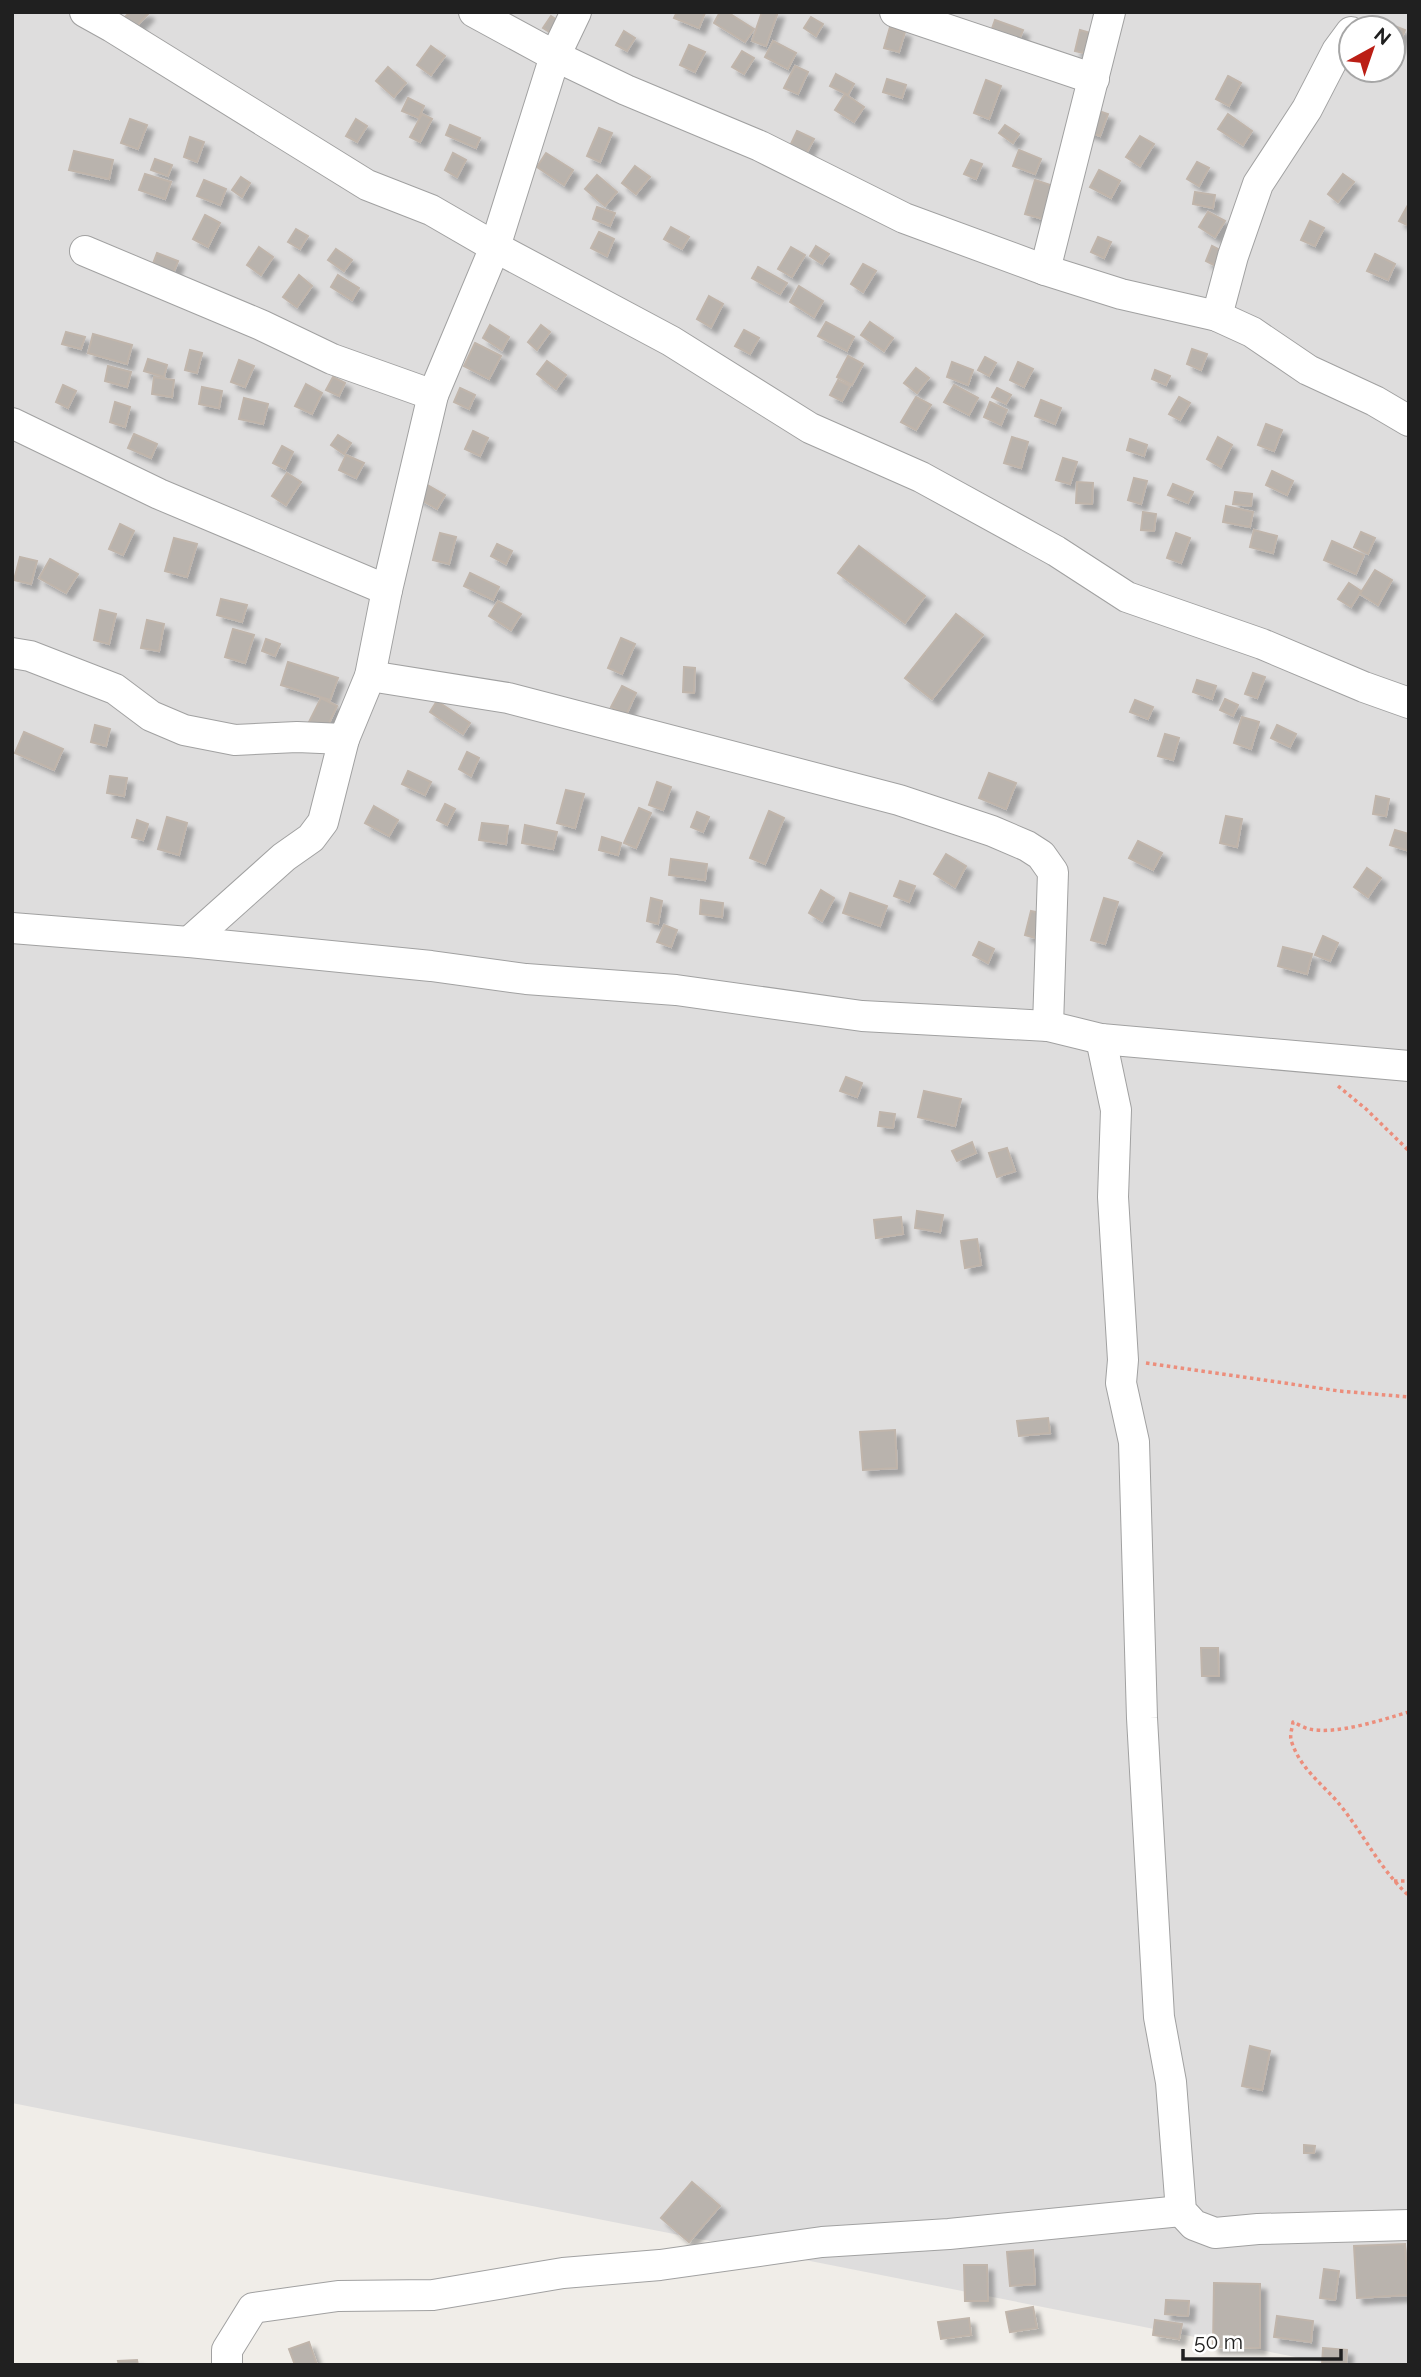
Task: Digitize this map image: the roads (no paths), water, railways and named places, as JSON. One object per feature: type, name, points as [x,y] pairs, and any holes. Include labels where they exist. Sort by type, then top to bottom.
[{"type":"street","points":[[85,12],[367,185],[432,210],[495,247],[671,341],[810,428],[921,477],[1056,551],[1127,597],[1262,644],[1364,687],[1409,702]]},
{"type":"street","points":[[474,12],[555,57],[760,146],[904,218],[1045,270],[1121,294],[1217,316],[1252,332],[1308,369],[1375,401],[1409,421]]},
{"type":"street","points":[[189,942],[284,857],[311,838],[323,822],[344,739],[370,676],[387,590],[433,396],[495,247],[555,57],[576,12]]},
{"type":"street","points":[[895,12],[1094,79]]},
{"type":"street","points":[[1045,270],[1110,12]]},
{"type":"street","points":[[1217,316],[1233,256],[1258,184],[1307,109],[1337,51]]},
{"type":"street","points":[[85,251],[332,359],[433,396]]},
{"type":"street","points":[[12,424],[159,494],[387,590]]},
{"type":"street","points":[[12,653],[30,656],[115,689],[151,716],[184,730],[234,740],[297,737],[344,739]]},
{"type":"street","points":[[370,676],[508,698],[690,745],[899,800],[992,831],[1027,846],[1041,855],[1053,872],[1048,1026]]},
{"type":"street","points":[[12,928],[431,966],[526,979],[676,990],[862,1016],[1048,1026],[1101,1039],[1409,1066]]},
{"type":"street","points":[[1101,1039],[1116,1110],[1113,1197],[1123,1360],[1121,1383],[1134,1442],[1142,1718],[1159,2017],[1171,2082],[1181,2211],[1194,2225],[1215,2233],[1258,2229],[1409,2225]]},
{"type":"street","points":[[227,2365],[227,2350],[253,2308],[338,2296],[433,2295],[563,2273],[660,2265],[822,2242],[949,2234],[1181,2211]]}]
